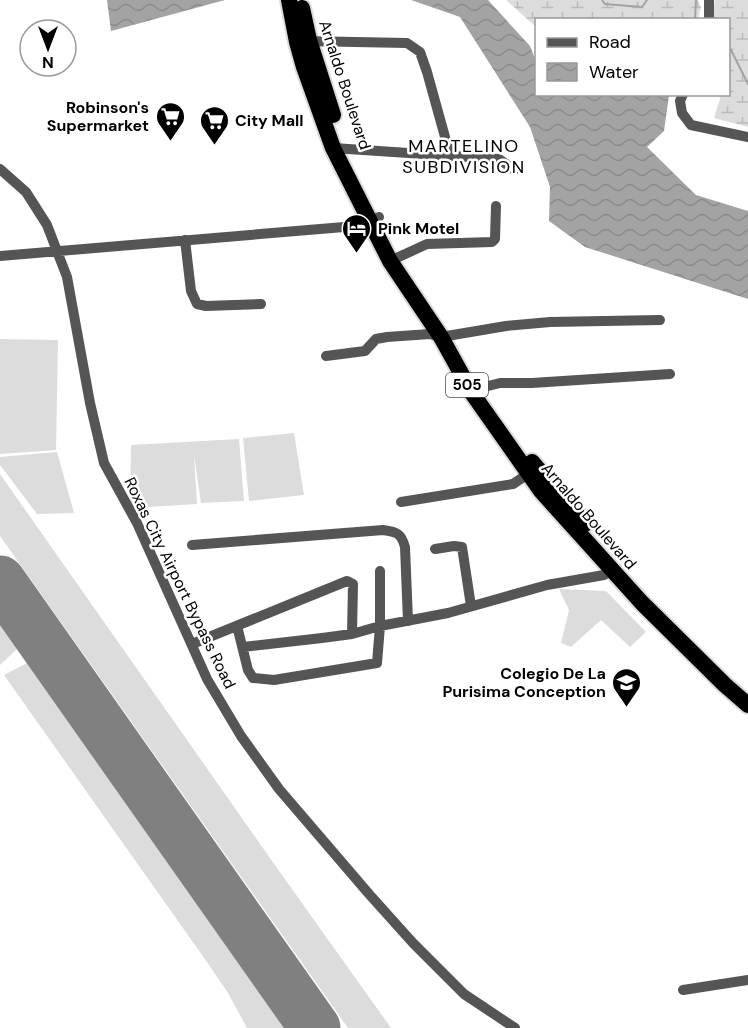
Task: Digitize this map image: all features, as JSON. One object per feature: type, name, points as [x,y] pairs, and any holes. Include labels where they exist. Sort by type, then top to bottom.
[{"type":"highway","name":"Arnaldo Boulevard","points":[[289,0],[339,148],[395,258],[445,336],[476,391],[533,471],[620,575],[667,617],[748,705]]},
{"type":"highway","name":"Arnaldo Boulevard","points":[[300,0],[303,41]]},
{"type":"highway","name":"Arnaldo Boulevard","points":[[728,682],[748,693]]},
{"type":"street","points":[[709,0],[709,18]]},
{"type":"street","points":[[303,41],[407,43],[420,52],[450,155]]},
{"type":"street","points":[[682,96],[680,101],[682,113],[691,125],[748,137]]},
{"type":"street","points":[[339,148],[499,159],[514,170]]},
{"type":"street","name":"Roxas City Airport Bypass Road","points":[[0,169],[26,192],[47,225],[67,277],[90,403],[104,463],[136,523],[207,679],[241,736],[287,798],[422,952],[464,994],[515,1028]]},
{"type":"street","points":[[395,258],[427,244],[492,242],[495,239],[496,206]]},
{"type":"street","points":[[0,256],[344,227],[374,219]]},
{"type":"street","points":[[184,240],[191,291],[197,304],[206,306],[261,304]]},
{"type":"street","points":[[326,356],[365,351],[376,339],[387,337],[430,334],[445,336],[506,326],[550,322],[660,320]]},
{"type":"street","points":[[476,391],[500,382],[542,382],[670,374]]},
{"type":"street","points":[[401,502],[513,484],[533,471]]},
{"type":"street","points":[[192,545],[383,530],[395,532],[403,538],[405,547],[408,621]]},
{"type":"street","points":[[435,549],[462,547],[471,606]]},
{"type":"street","points":[[237,626],[248,670],[253,678],[274,680],[377,663],[380,571]]},
{"type":"street","points":[[243,647],[352,634],[380,626],[448,613],[547,585],[604,575],[620,575]]},
{"type":"street","points":[[192,644],[347,581],[353,584],[352,634]]},
{"type":"street","points":[[683,990],[748,980]]},
{"type":"green space","points":[[506,0],[698,0],[701,7],[698,18],[535,18],[535,26]]},
{"type":"green space","points":[[715,0],[748,0],[748,127],[714,118],[721,96],[730,96],[730,18],[712,18]]},
{"type":"green space","points":[[0,339],[58,340],[56,450],[0,454]]},
{"type":"green space","points":[[294,433],[304,495],[249,501],[243,438]]},
{"type":"green space","points":[[239,439],[244,501],[201,503],[194,455],[197,504],[130,508],[131,445]]},
{"type":"green space","points":[[57,452],[74,513],[37,514],[0,465],[0,457]]},
{"type":"green space","points":[[0,474],[391,1028],[348,1028],[0,536]]},
{"type":"green space","points":[[559,589],[606,591],[646,632],[630,647],[601,620],[571,647],[561,643],[569,610]]},
{"type":"green space","points":[[0,625],[17,649],[0,665]]},
{"type":"green space","points":[[27,663],[285,1028],[247,1028],[228,993],[207,962],[4,675]]},
{"type":"water","points":[[107,0],[225,0],[111,31]]},
{"type":"water","points":[[411,0],[488,0],[530,46],[535,58],[535,96],[669,96],[664,131],[647,147],[696,195],[748,211],[748,299],[585,247],[549,221],[550,187],[530,127],[460,17]]},
{"type":"waterway","points":[[602,0],[605,4],[642,7],[647,0]]},
{"type":"waterway","points":[[695,18],[696,0]]},
{"type":"waterway","points":[[730,48],[748,84]]},
{"type":"runway","points":[[0,581],[315,1028]]},
{"type":"place","name":"Robinson's Supermarket","points":[[170,142]]},
{"type":"place","name":"City Mall","points":[[214,146]]},
{"type":"place","name":"Pink Motel","points":[[357,254]]},
{"type":"place","name":"Colegio De La Purisima Conception","points":[[627,708]]},
{"type":"district","name":"MARTELINO SUBDIVISION","points":[[464,156]]}]
